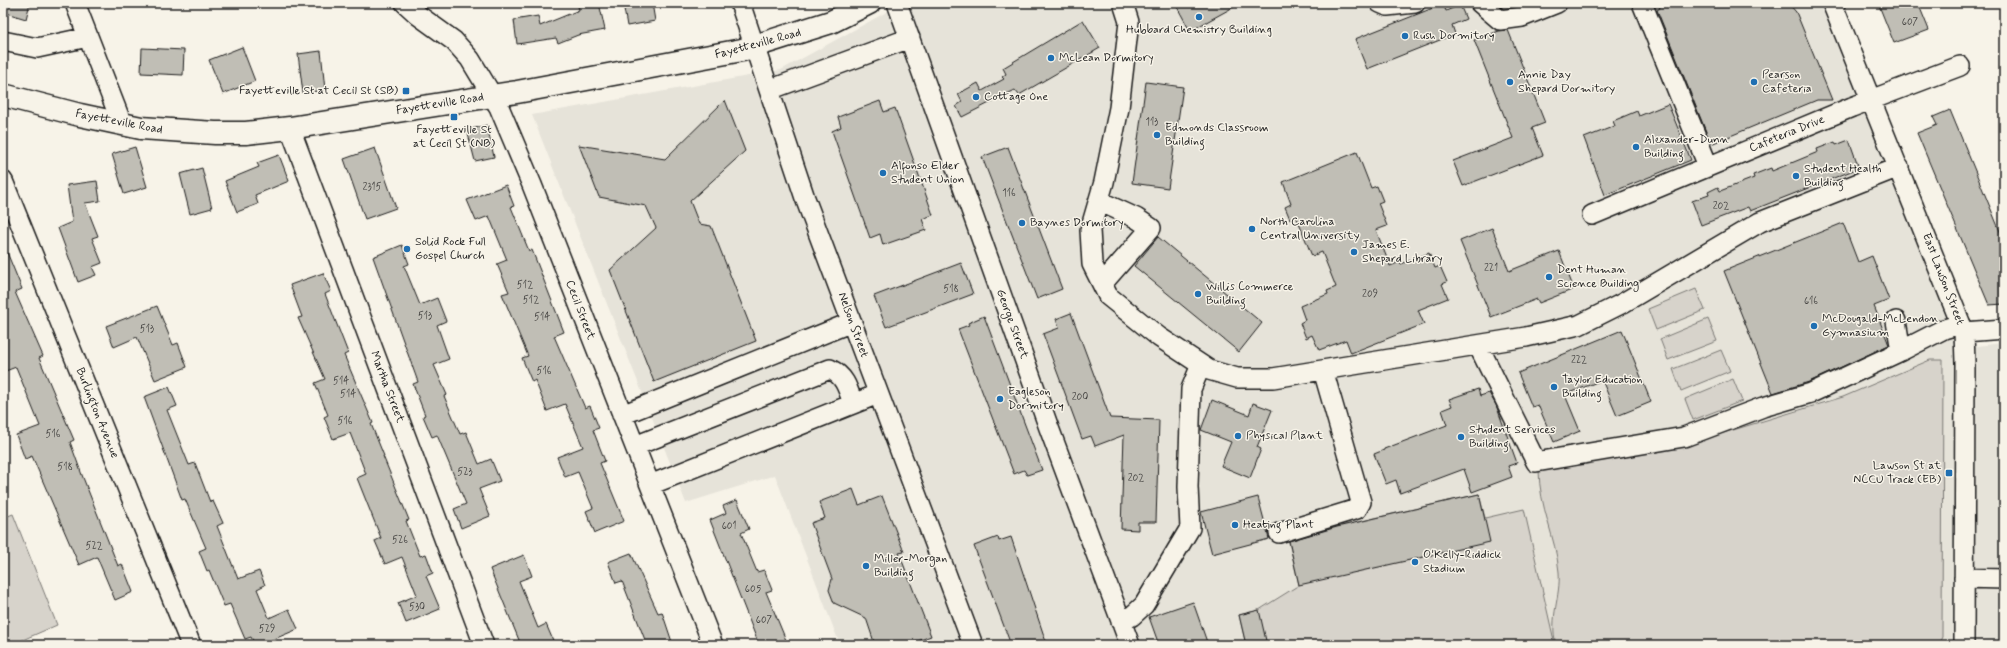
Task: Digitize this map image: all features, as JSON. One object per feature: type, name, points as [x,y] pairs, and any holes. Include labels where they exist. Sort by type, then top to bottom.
[{"type":"main road","name":"Fayetteville Road","points":[[3,95],[122,124],[171,131],[246,133],[290,128],[685,62],[754,47],[831,22],[869,3]]},
{"type":"street","points":[[75,3],[122,124]]},
{"type":"street","name":"Cecil Street","points":[[405,3],[418,15],[454,41],[470,59],[492,95],[532,185],[712,645]]},
{"type":"street","name":"Nelson Street","points":[[740,3],[805,198],[974,645]]},
{"type":"street","name":"George Street","points":[[897,3],[1049,428],[1130,645]]},
{"type":"street","points":[[1123,3],[1129,22],[1119,108],[1099,201],[1090,230],[1092,264],[1108,296],[1159,336],[1201,365],[1209,370],[1237,378],[1273,378],[1526,337],[1579,325],[1623,303],[1760,222],[1899,167]]},
{"type":"street","points":[[1380,3],[1387,6],[1415,3]]},
{"type":"street","points":[[1480,3],[1500,20],[1522,17],[1557,3]]},
{"type":"street","points":[[1642,3],[1708,166]]},
{"type":"street","name":"East Lawson Street","points":[[1832,3],[1899,167],[1962,328],[1965,363],[1964,645]]},
{"type":"street","points":[[3,42],[38,48],[88,37]]},
{"type":"street","points":[[769,90],[910,38]]},
{"type":"street","name":"Cafeteria Drive","points":[[1592,215],[1871,100],[1960,66]]},
{"type":"street","name":"Martha Street","points":[[290,128],[484,645]]},
{"type":"street","name":"Burlington Avenue","points":[[3,181],[191,645]]},
{"type":"street","points":[[1099,201],[1136,218],[1151,228],[1102,284]]},
{"type":"street","points":[[1896,320],[1901,350]]},
{"type":"street","points":[[622,415],[852,322]]},
{"type":"street","points":[[1478,345],[1536,462],[1684,437],[1763,407],[1811,393],[1944,329],[2004,329]]},
{"type":"street","points":[[1121,622],[1132,616],[1144,605],[1190,528],[1188,487],[1191,389],[1201,365]]},
{"type":"street","points":[[635,446],[830,369],[838,372],[845,381],[853,404]]},
{"type":"street","points":[[1279,533],[1357,509],[1361,502],[1323,370]]},
{"type":"street","points":[[650,485],[878,394]]},
{"type":"street","points":[[1964,578],[2004,579]]},
{"type":"shaded area","name":"North Carolina Central University","points":[[903,3],[1830,3],[1976,346],[2004,343],[2004,645],[840,645],[775,475],[686,503],[532,115],[781,70]]},
{"type":"shaded area","points":[[1696,289],[1705,310],[1656,330],[1648,309]]},
{"type":"shaded area","points":[[1708,319],[1717,341],[1668,360],[1660,339]]},
{"type":"shaded area","points":[[1721,350],[1730,371],[1681,391],[1673,369]]},
{"type":"shaded area","points":[[1930,360],[1943,360],[1942,637],[1938,645],[1556,645],[1554,635],[1554,616],[1559,572],[1555,546],[1542,497],[1539,470],[1683,445],[1843,397]]},
{"type":"shaded area","points":[[1733,379],[1742,401],[1693,420],[1685,399]]},
{"type":"shaded area","name":"O'Kelly-Riddick Stadium","points":[[1479,494],[1485,518],[1524,509],[1555,645],[1246,645],[1239,615],[1259,610],[1299,585],[1288,538]]},
{"type":"shaded area","points":[[13,514],[57,625],[11,645],[3,645],[3,518]]},
{"type":"building","points":[[3,3],[30,3],[26,19],[3,12]]},
{"type":"building","points":[[577,3],[599,3],[605,30],[578,35],[558,43],[556,38],[517,44],[514,20],[538,16],[540,26],[579,10]]},
{"type":"building","points":[[623,3],[652,3],[655,21],[627,26]]},
{"type":"building","name":"Hubbard Chemistry Building","points":[[1175,3],[1241,3],[1190,31]]},
{"type":"building","name":"Pearson Cafeteria","points":[[1658,3],[1788,3],[1796,12],[1832,100],[1817,100],[1711,144],[1657,10],[1660,8]]},
{"type":"building","points":[[1878,3],[1918,3],[1929,30],[1894,43]]},
{"type":"building","name":"Rush Dormitory","points":[[1443,4],[1446,11],[1460,5],[1466,19],[1452,25],[1455,34],[1367,69],[1355,39]]},
{"type":"building","name":"McLean Dormitory","points":[[1083,20],[1100,48],[1019,95],[1015,90],[962,117],[956,106],[962,102],[958,94],[978,83],[982,91],[1004,79],[1002,77],[1006,74],[1003,68]]},
{"type":"building","name":"Annie Day Shepard Dormitory","points":[[1508,30],[1545,123],[1532,128],[1543,155],[1463,186],[1453,161],[1513,138],[1474,40],[1499,31]]},
{"type":"building","points":[[242,47],[255,81],[223,94],[209,60]]},
{"type":"building","points":[[142,48],[184,50],[183,75],[141,73]]},
{"type":"building","points":[[321,51],[325,90],[303,93],[298,54]]},
{"type":"building","name":"Edmonds Classroom Building","points":[[1146,82],[1183,87],[1168,188],[1132,183]]},
{"type":"building","points":[[725,100],[745,151],[690,201],[699,224],[711,226],[756,341],[654,382],[610,270],[656,228],[646,206],[599,197],[579,145],[665,159]]},
{"type":"building","name":"Alfonso Elder Student Union","points":[[880,101],[884,112],[895,108],[933,215],[922,219],[926,230],[883,245],[880,234],[870,238],[832,131],[841,127],[838,117]]},
{"type":"building","name":"Alexander-Dunn Building","points":[[1668,104],[1691,160],[1605,195],[1584,138],[1615,126],[1613,121],[1637,111],[1639,116]]},
{"type":"building","points":[[1950,110],[2004,241],[2004,304],[1989,305],[1917,133],[1937,125],[1933,117]]},
{"type":"building","points":[[487,125],[494,157],[475,161],[467,130]]},
{"type":"building","name":"Student Health Building","points":[[1849,140],[1859,168],[1750,211],[1748,207],[1701,225],[1692,201],[1709,195],[1708,192],[1718,187],[1720,191],[1754,178],[1753,175],[1771,168],[1772,171],[1818,152],[1817,149],[1835,142],[1836,145]]},
{"type":"building","points":[[135,147],[147,187],[124,194],[112,154]]},
{"type":"building","name":"Baynes Dormitory","points":[[1008,147],[1062,289],[1037,299],[982,157]]},
{"type":"building","points":[[375,148],[396,208],[365,219],[344,159]]},
{"type":"building","name":"James E. Shepard Library","points":[[1357,152],[1371,188],[1377,186],[1383,201],[1378,203],[1387,226],[1376,230],[1390,266],[1400,262],[1401,264],[1429,253],[1435,268],[1440,266],[1447,282],[1442,284],[1448,298],[1418,310],[1424,324],[1351,353],[1346,340],[1319,350],[1312,335],[1306,338],[1300,323],[1305,320],[1300,306],[1328,294],[1327,291],[1336,287],[1322,252],[1312,256],[1296,216],[1290,219],[1285,207],[1291,204],[1283,182]]},
{"type":"building","points":[[279,155],[289,181],[255,195],[258,204],[237,212],[225,181],[259,167],[257,163]]},
{"type":"building","points":[[202,168],[212,208],[190,214],[180,174]]},
{"type":"building","points":[[97,181],[100,201],[85,203],[98,236],[92,238],[102,263],[92,267],[96,275],[78,282],[58,228],[72,222],[67,185]]},
{"type":"building","points":[[506,185],[514,206],[511,207],[529,251],[532,250],[564,332],[554,336],[585,408],[590,406],[599,428],[593,430],[605,461],[600,463],[624,521],[595,533],[586,511],[593,508],[578,472],[565,477],[557,457],[583,447],[565,404],[547,411],[535,380],[532,382],[522,358],[528,356],[502,294],[509,292],[497,264],[507,260],[489,216],[476,221],[467,200]]},
{"type":"building","name":"McDougald-McLendon Gymnasium","points":[[1843,223],[1858,262],[1872,256],[1889,300],[1874,306],[1889,345],[1809,382],[1773,393],[1724,271]]},
{"type":"building","name":"Dent Human Science Building","points":[[1492,228],[1509,271],[1559,251],[1574,289],[1539,303],[1537,299],[1491,317],[1460,241]]},
{"type":"building","name":"Willis Commerce Building","points":[[1158,237],[1262,323],[1239,352],[1134,266]]},
{"type":"building","points":[[4,245],[22,289],[15,292],[43,356],[39,358],[74,440],[70,442],[82,475],[118,566],[122,564],[133,592],[115,600],[97,557],[79,565],[32,456],[25,459],[16,435],[40,426],[16,367],[3,372]]},
{"type":"building","points":[[402,245],[409,264],[404,266],[420,305],[437,298],[446,321],[437,325],[449,359],[434,365],[447,395],[444,396],[460,434],[466,432],[479,464],[491,459],[500,481],[479,489],[490,516],[461,528],[454,509],[466,504],[437,435],[432,437],[423,416],[425,415],[413,384],[418,382],[373,257]]},
{"type":"building","points":[[961,263],[973,294],[886,327],[874,296]]},
{"type":"building","points":[[323,273],[331,291],[325,294],[348,353],[344,355],[373,423],[371,424],[409,520],[406,521],[420,556],[426,554],[433,573],[426,576],[440,609],[406,623],[398,603],[417,595],[402,557],[385,564],[375,541],[381,538],[357,478],[366,474],[350,433],[333,439],[324,417],[328,415],[315,383],[325,379],[298,318],[302,317],[290,285]]},
{"type":"building","points":[[157,306],[173,345],[178,343],[187,367],[155,380],[137,337],[114,347],[106,326]]},
{"type":"building","points":[[1071,313],[1110,418],[1159,420],[1156,522],[1138,522],[1138,530],[1121,529],[1124,435],[1095,446],[1091,436],[1082,439],[1043,334],[1059,328],[1056,319]]},
{"type":"building","name":"Eagleson Dormitory","points":[[984,316],[1042,470],[1027,475],[1024,470],[1014,474],[958,329],[969,325],[968,323]]},
{"type":"building","name":"Taylor Education Building","points":[[1622,330],[1651,402],[1617,416],[1602,380],[1565,395],[1580,431],[1554,442],[1538,405],[1532,407],[1518,373]]},
{"type":"building","points":[[169,387],[177,406],[167,410],[189,465],[195,463],[210,502],[213,501],[223,523],[217,526],[238,579],[259,571],[265,585],[257,589],[269,618],[289,609],[298,629],[260,645],[255,645],[251,637],[245,639],[230,604],[224,606],[209,570],[207,571],[199,551],[206,548],[185,499],[182,500],[144,397]]},
{"type":"building","name":"Student Services Building","points":[[1478,389],[1480,396],[1489,393],[1496,405],[1517,463],[1508,466],[1512,477],[1472,492],[1464,469],[1400,493],[1396,480],[1386,484],[1374,454],[1447,425],[1442,410],[1452,406],[1449,399]]},
{"type":"building","name":"Physical Plant","points":[[1212,400],[1249,415],[1253,403],[1272,410],[1257,447],[1261,449],[1250,478],[1221,466],[1231,442],[1201,430]]},
{"type":"building","name":"Miller-Morgan Building","points":[[853,489],[859,505],[882,496],[904,552],[899,553],[931,636],[907,645],[875,645],[866,618],[834,603],[829,590],[832,579],[811,523],[825,518],[819,502]]},
{"type":"building","points":[[1479,494],[1490,542],[1299,585],[1289,541],[1337,527]]},
{"type":"building","name":"Heating Plant","points":[[1258,497],[1269,539],[1212,554],[1201,512]]},
{"type":"building","points":[[737,500],[749,529],[741,533],[757,572],[764,570],[772,590],[766,592],[788,645],[759,645],[710,520],[726,513],[723,506]]},
{"type":"building","points":[[998,537],[999,541],[1011,537],[1047,645],[1011,645],[974,546]]},
{"type":"building","points":[[631,553],[658,613],[662,612],[673,645],[647,645],[622,581],[616,583],[608,562]]},
{"type":"building","points":[[524,555],[532,576],[519,581],[538,628],[546,624],[555,645],[521,645],[490,569]]},
{"type":"building","points":[[1193,602],[1208,645],[1159,645],[1149,617]]},
{"type":"building","points":[[1259,610],[1267,645],[1246,645],[1239,615]]},
{"type":"place","name":"Hubbard Chemistry Building","points":[[1199,17]]},
{"type":"place","name":"Rush Dormitory","points":[[1405,36]]},
{"type":"place","name":"McLean Dormitory","points":[[1051,58]]},
{"type":"place","name":"Annie Day Shepard Dormitory","points":[[1510,82]]},
{"type":"place","name":"Pearson Cafeteria","points":[[1754,82]]},
{"type":"place","name":"Fayetteville St at Cecil St (SB)","points":[[406,91]]},
{"type":"place","name":"Cottage One","points":[[976,97]]},
{"type":"place","name":"Fayetteville St at Cecil St (NB)","points":[[454,117]]},
{"type":"place","name":"Edmonds Classroom Building","points":[[1157,135]]},
{"type":"place","name":"Alexander-Dunn Building","points":[[1636,147]]},
{"type":"place","name":"Alfonso Elder Student Union","points":[[883,173]]},
{"type":"place","name":"Student Health Building","points":[[1796,176]]},
{"type":"place","name":"Baynes Dormitory","points":[[1022,223]]},
{"type":"place","name":"North Carolina Central University","points":[[1252,229]]},
{"type":"place","name":"Solid Rock Full Gospel Church","points":[[407,249]]},
{"type":"place","name":"James E. Shepard Library","points":[[1354,252]]},
{"type":"place","name":"Dent Human Science Building","points":[[1549,277]]},
{"type":"place","name":"Willis Commerce Building","points":[[1198,294]]},
{"type":"place","name":"McDougald-McLendon Gymnasium","points":[[1814,326]]},
{"type":"place","name":"Taylor Education Building","points":[[1554,387]]},
{"type":"place","name":"Eagleson Dormitory","points":[[1000,399]]},
{"type":"place","name":"Physical Plant","points":[[1238,436]]},
{"type":"place","name":"Student Services Building","points":[[1461,437]]},
{"type":"place","name":"Lawson St at NCCU Track (EB)","points":[[1949,473]]},
{"type":"place","name":"Heating Plant","points":[[1235,525]]},
{"type":"place","name":"O'Kelly-Riddick Stadium","points":[[1415,562]]},
{"type":"place","name":"Miller-Morgan Building","points":[[866,566]]}]
